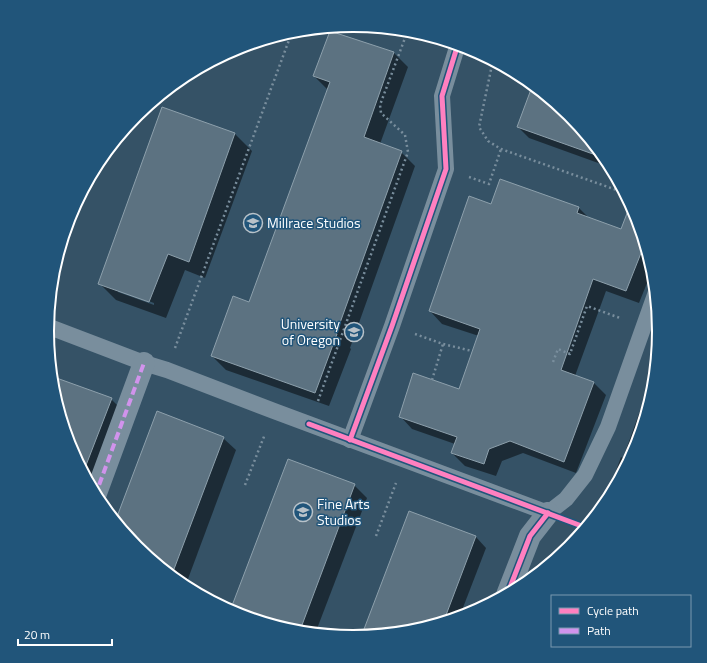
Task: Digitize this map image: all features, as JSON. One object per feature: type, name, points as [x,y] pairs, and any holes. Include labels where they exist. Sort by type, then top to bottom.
[{"type":"street","points":[[98,488],[144,363]]},
{"type":"street","points":[[510,587],[530,536],[548,513]]},
{"type":"lane","points":[[350,440],[392,326],[446,169],[442,96],[456,50]]},
{"type":"lane","points":[[54,328],[548,513],[566,499],[585,476],[608,427],[651,305]]},
{"type":"path","points":[[309,424],[408,152],[405,135],[381,113],[380,105],[405,37]]},
{"type":"path","points":[[167,370],[289,39]]},
{"type":"path","points":[[492,66],[479,127],[488,141],[501,149],[617,190]]},
{"type":"path","points":[[489,184],[501,149]]},
{"type":"path","points":[[553,362],[558,348],[570,354],[587,306],[644,326]]},
{"type":"path","points":[[392,326],[443,344],[472,351]]},
{"type":"path","points":[[432,380],[443,344]]},
{"type":"path","points":[[245,485],[274,411]]},
{"type":"path","points":[[376,536],[405,460]]},
{"type":"building","points":[[329,33],[336,33],[394,52],[364,137],[402,151],[315,393],[211,356],[233,296],[249,302],[330,82],[313,76]]},
{"type":"building","points":[[531,90],[551,106],[579,134],[595,155],[517,127]]},
{"type":"building","points":[[162,107],[235,133],[189,262],[168,254],[149,302],[98,284]]},
{"type":"building","points":[[500,179],[579,207],[577,213],[621,229],[628,212],[642,251],[626,291],[593,279],[561,370],[594,382],[564,462],[510,441],[489,449],[484,464],[451,453],[457,437],[399,417],[413,373],[459,389],[480,329],[429,311],[469,196],[491,204]]},
{"type":"building","points":[[58,379],[112,398],[86,466],[70,428],[64,409]]},
{"type":"building","points":[[157,411],[224,437],[173,571],[156,557],[128,529],[117,516]]},
{"type":"building","points":[[288,459],[355,484],[302,626],[276,621],[232,605]]},
{"type":"building","points":[[409,511],[476,536],[445,616],[412,625],[363,631]]},
{"type":"marked path","points":[[98,488],[144,363]]},
{"type":"cycle path","points":[[350,440],[392,326],[446,169],[442,96],[456,50]]},
{"type":"cycle path","points":[[309,424],[581,526]]},
{"type":"cycle path","points":[[510,587],[530,536],[548,513]]},
{"type":"place","name":"Millrace Studios","points":[[253,223]]},
{"type":"place","name":"University of Oregon","points":[[354,332]]},
{"type":"place","name":"Fine Arts Studios","points":[[303,512]]}]
